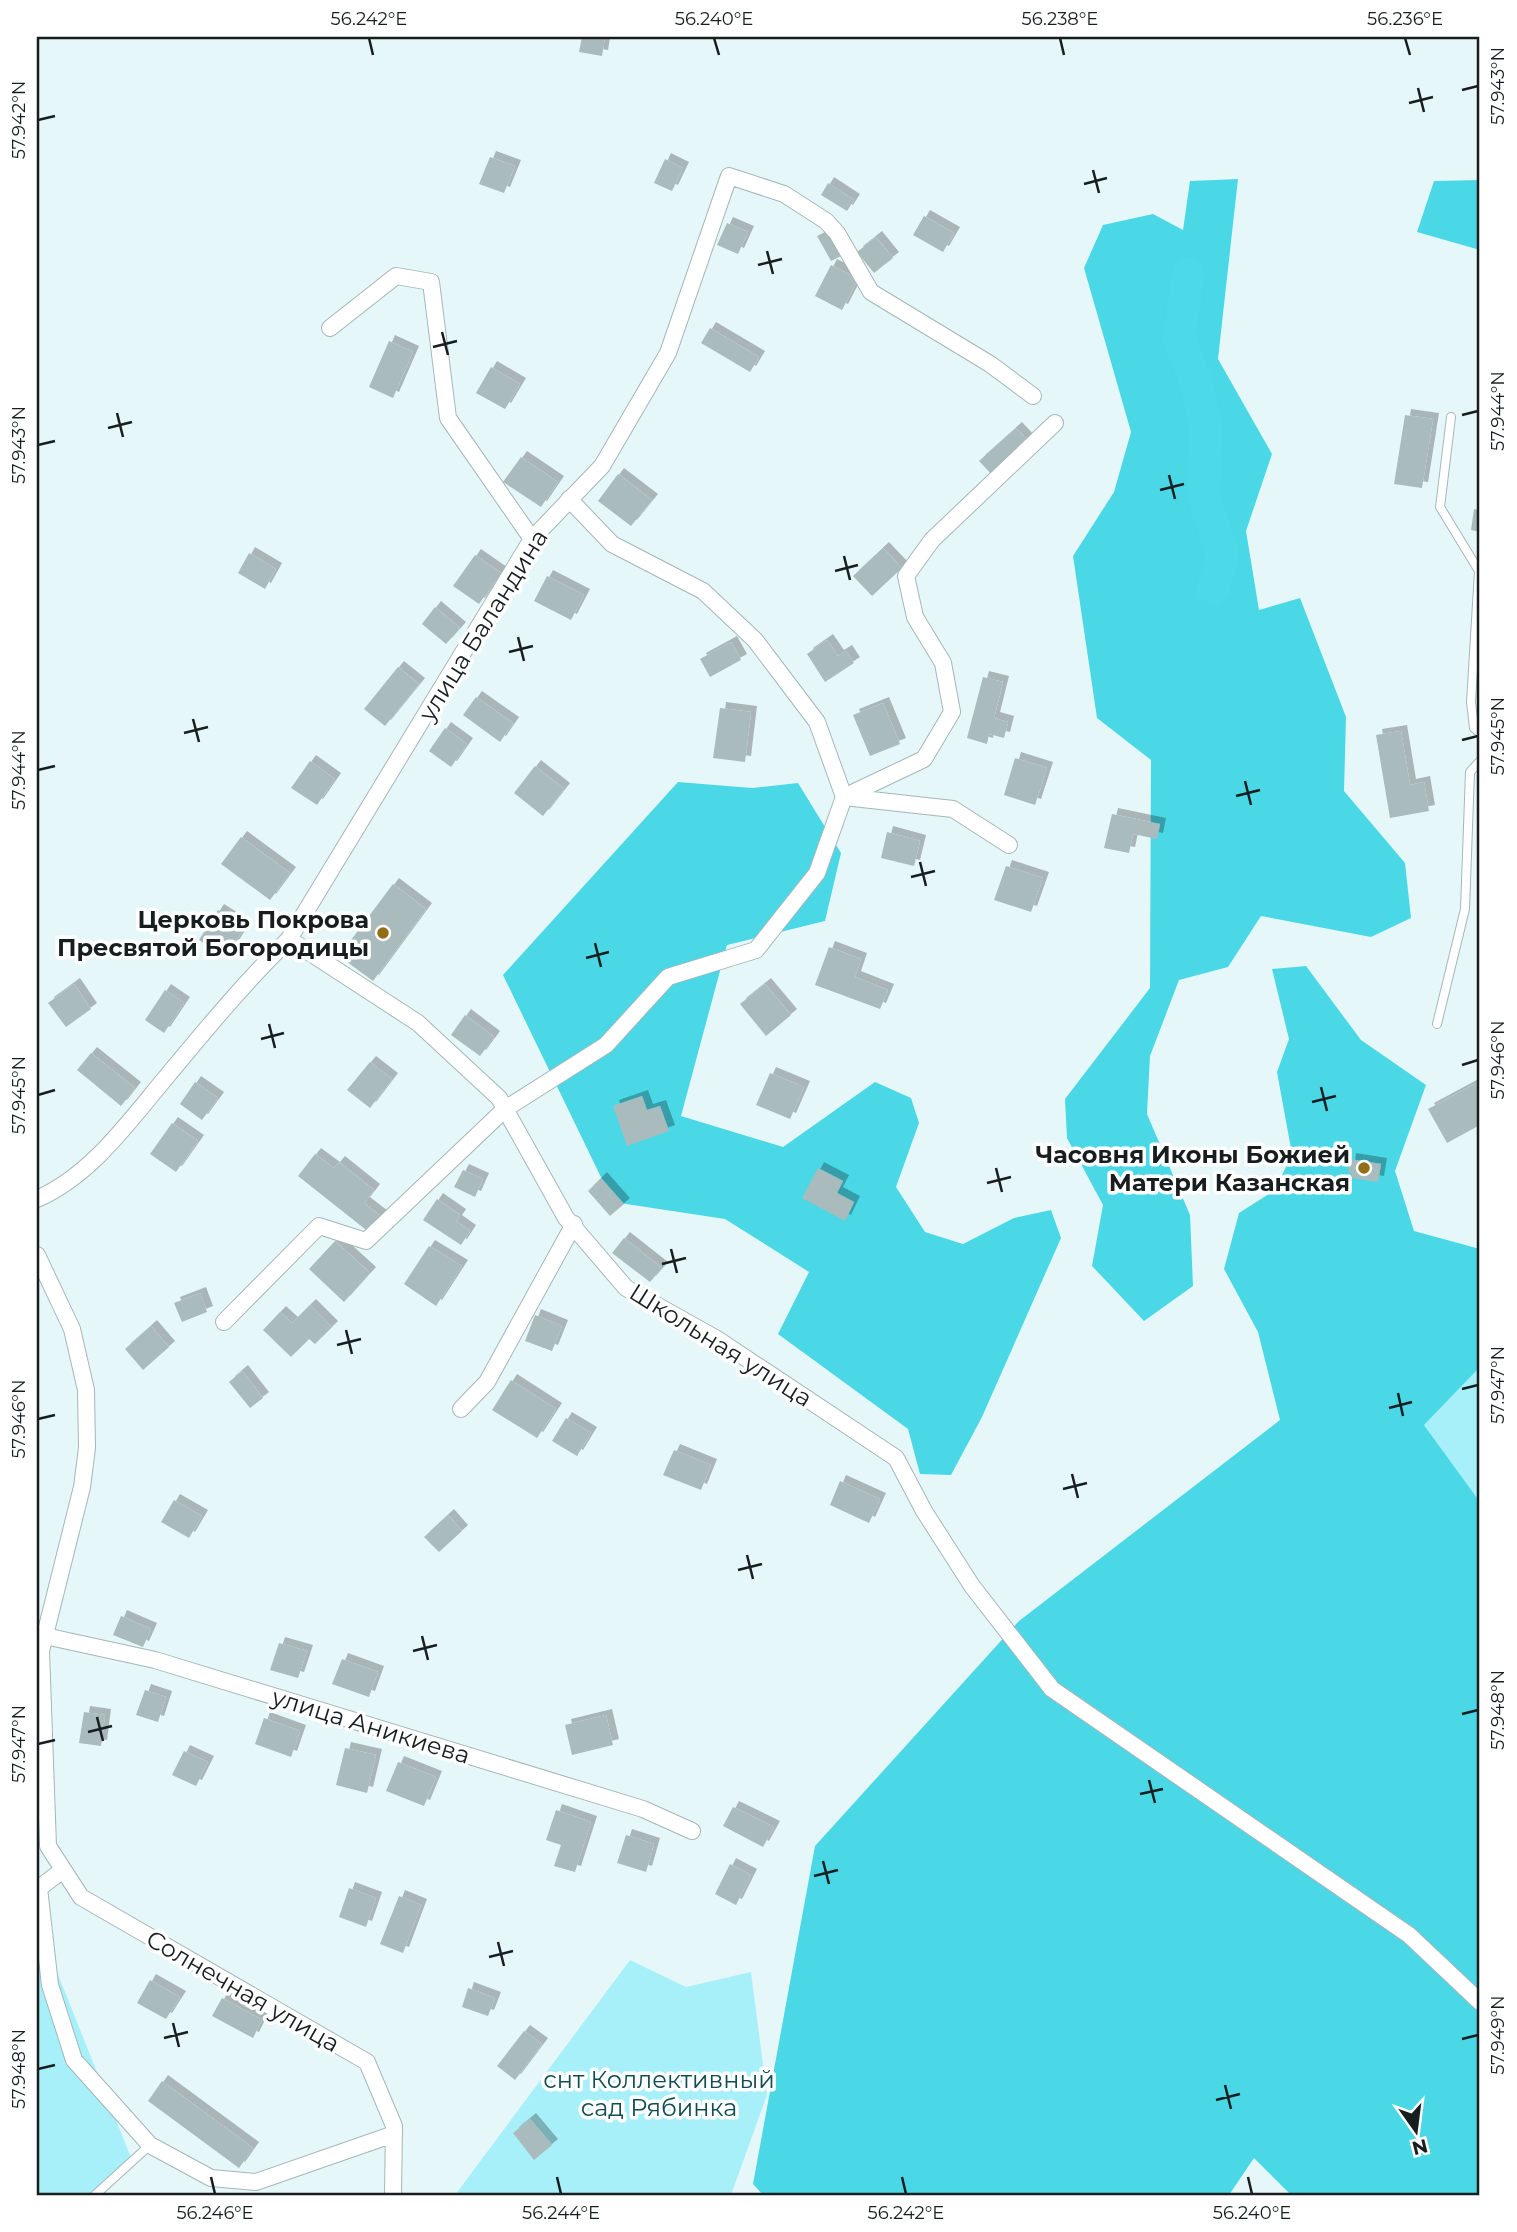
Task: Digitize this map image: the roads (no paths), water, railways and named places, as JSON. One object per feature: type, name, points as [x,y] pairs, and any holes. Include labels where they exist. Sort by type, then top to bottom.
[{"type":"street","name":"улица Баландина","points":[[37,1199],[59,1189],[107,1147],[248,979],[289,939],[532,538],[602,466],[668,353],[729,176],[784,194],[826,221],[837,233],[871,292],[990,364],[1033,396]]},
{"type":"street","points":[[330,328],[396,276],[431,282],[448,418],[532,538]]},
{"type":"street","points":[[844,797],[924,759],[952,712],[943,663],[915,617],[906,576],[932,540],[1055,424]]},
{"type":"street","points":[[224,1322],[319,1226],[366,1241],[505,1109],[606,1045],[668,977],[756,950],[817,873],[844,797],[817,722],[755,640],[703,591],[612,544],[569,499]]},
{"type":"street","points":[[844,797],[953,809],[1009,845]]},
{"type":"street","name":"Школьная улица","points":[[289,939],[418,1023],[499,1098],[566,1218],[574,1224],[626,1289],[717,1339],[897,1458],[924,1511],[972,1586],[1052,1689],[1409,1935],[1480,2002]]},
{"type":"street","points":[[461,1409],[487,1382],[574,1224]]},
{"type":"street","name":"Солнечная улица","points":[[37,1255],[72,1329],[86,1390],[87,1448],[82,1487],[41,1646],[48,1846],[81,1897],[367,2062],[394,2126],[393,2195]]},
{"type":"street","points":[[37,1612],[55,1592]]},
{"type":"street","name":"улица Аникиева","points":[[41,1646],[155,1660],[643,1810],[692,1831]]},
{"type":"street","points":[[63,1870],[38,1887],[50,1985],[74,2060],[150,2146],[211,2178],[257,2182],[394,2134]]},
{"type":"lane","points":[[1451,417],[1440,508],[1479,571],[1471,702],[1474,728],[1480,733]]},
{"type":"lane","points":[[1437,1024],[1465,909],[1470,772],[1480,761]]},
{"type":"lane","points":[[94,2195],[150,2146]]},
{"type":"waterway","points":[[1188,275],[1179,338],[1196,384],[1206,427],[1204,500],[1223,555],[1213,587]]},
{"type":"place","name":"Церковь Покрова Пресвятой Богородицы","points":[[383,933]]},
{"type":"place","name":"Часовня Иконы Божией Матери Казанская","points":[[1364,1168]]},
{"type":"park label","name":"снт Коллективный сад Рябинка","points":[[659,2093]]}]
